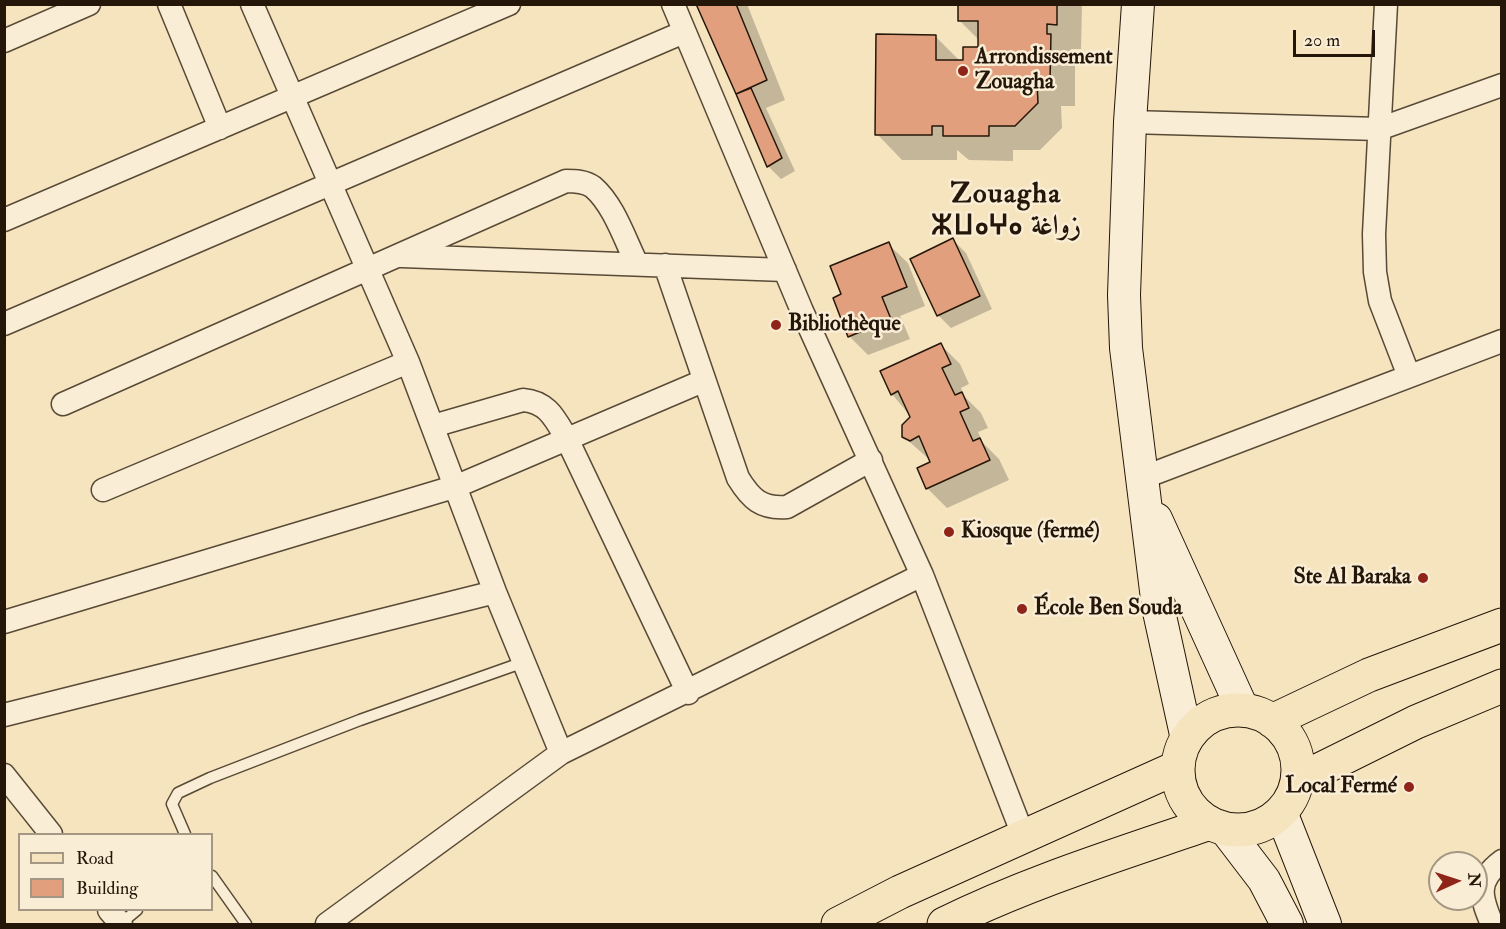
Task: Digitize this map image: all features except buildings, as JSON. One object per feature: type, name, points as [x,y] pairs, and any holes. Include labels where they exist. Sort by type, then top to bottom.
[{"type":"main road","points":[[1138,4],[1130,122],[1126,348],[1158,607],[1183,753],[1184,796],[1193,810],[1218,826],[1264,880],[1287,924]]},
{"type":"main road","points":[[944,924],[1047,879],[1218,826],[1252,828],[1263,825],[1281,812],[1291,798],[1297,781],[1298,765],[1293,745],[1257,715],[1143,484]]},
{"type":"main road","points":[[838,924],[900,892],[1023,835],[1183,753],[1196,727],[1213,715],[1257,715],[1502,625]]},
{"type":"main road","points":[[1297,781],[1416,722],[1502,686]]},
{"type":"main road","points":[[1281,812],[1325,924]]},
{"type":"street","points":[[4,41],[89,4]]},
{"type":"street","points":[[169,4],[220,128]]},
{"type":"street","points":[[252,4],[408,362],[457,486],[495,592],[561,753]]},
{"type":"street","points":[[4,220],[509,4]]},
{"type":"street","points":[[673,4],[785,270],[922,575],[1023,835]]},
{"type":"street","points":[[1386,4],[1374,234],[1375,272],[1380,301],[1409,376]]},
{"type":"street","points":[[4,324],[684,32]]},
{"type":"street","points":[[1130,122],[1379,129],[1502,85]]},
{"type":"street","points":[[63,404],[367,270],[550,186],[566,181],[592,186],[607,206],[637,264]]},
{"type":"street","points":[[398,256],[785,270]]},
{"type":"street","points":[[665,265],[738,478],[748,495],[759,504],[773,508],[787,507],[871,460]]},
{"type":"street","points":[[1143,484],[1409,376],[1502,341]]},
{"type":"street","points":[[102,490],[408,362]]},
{"type":"street","points":[[4,622],[457,486],[703,381]]},
{"type":"street","points":[[434,426],[511,402],[536,401],[546,407],[567,439],[688,693]]},
{"type":"street","points":[[327,924],[561,753],[688,693],[922,575]]},
{"type":"street","points":[[4,714],[495,592]]},
{"type":"street","points":[[4,775],[50,833]]},
{"type":"street","points":[[1492,924],[1482,897],[1482,888],[1494,867],[1502,861]]},
{"type":"lane","points":[[185,833],[172,804],[178,793],[210,778],[360,720],[524,662]]},
{"type":"lane","points":[[213,877],[246,924]]},
{"type":"place","name":"Arrondissement Zouagha","points":[[963,71]]},
{"type":"place","name":"Bibliothèque","points":[[776,325]]},
{"type":"place","name":"Kiosque (fermé)","points":[[949,532]]},
{"type":"place","name":"Ste Al Baraka","points":[[1423,578]]},
{"type":"place","name":"École Ben Souda","points":[[1022,609]]},
{"type":"place","name":"Local Fermé","points":[[1409,787]]},
{"type":"district","name":"Zouagha ⵣⵡⴰⵖⴰ زواغة","points":[[1006,212]]}]
